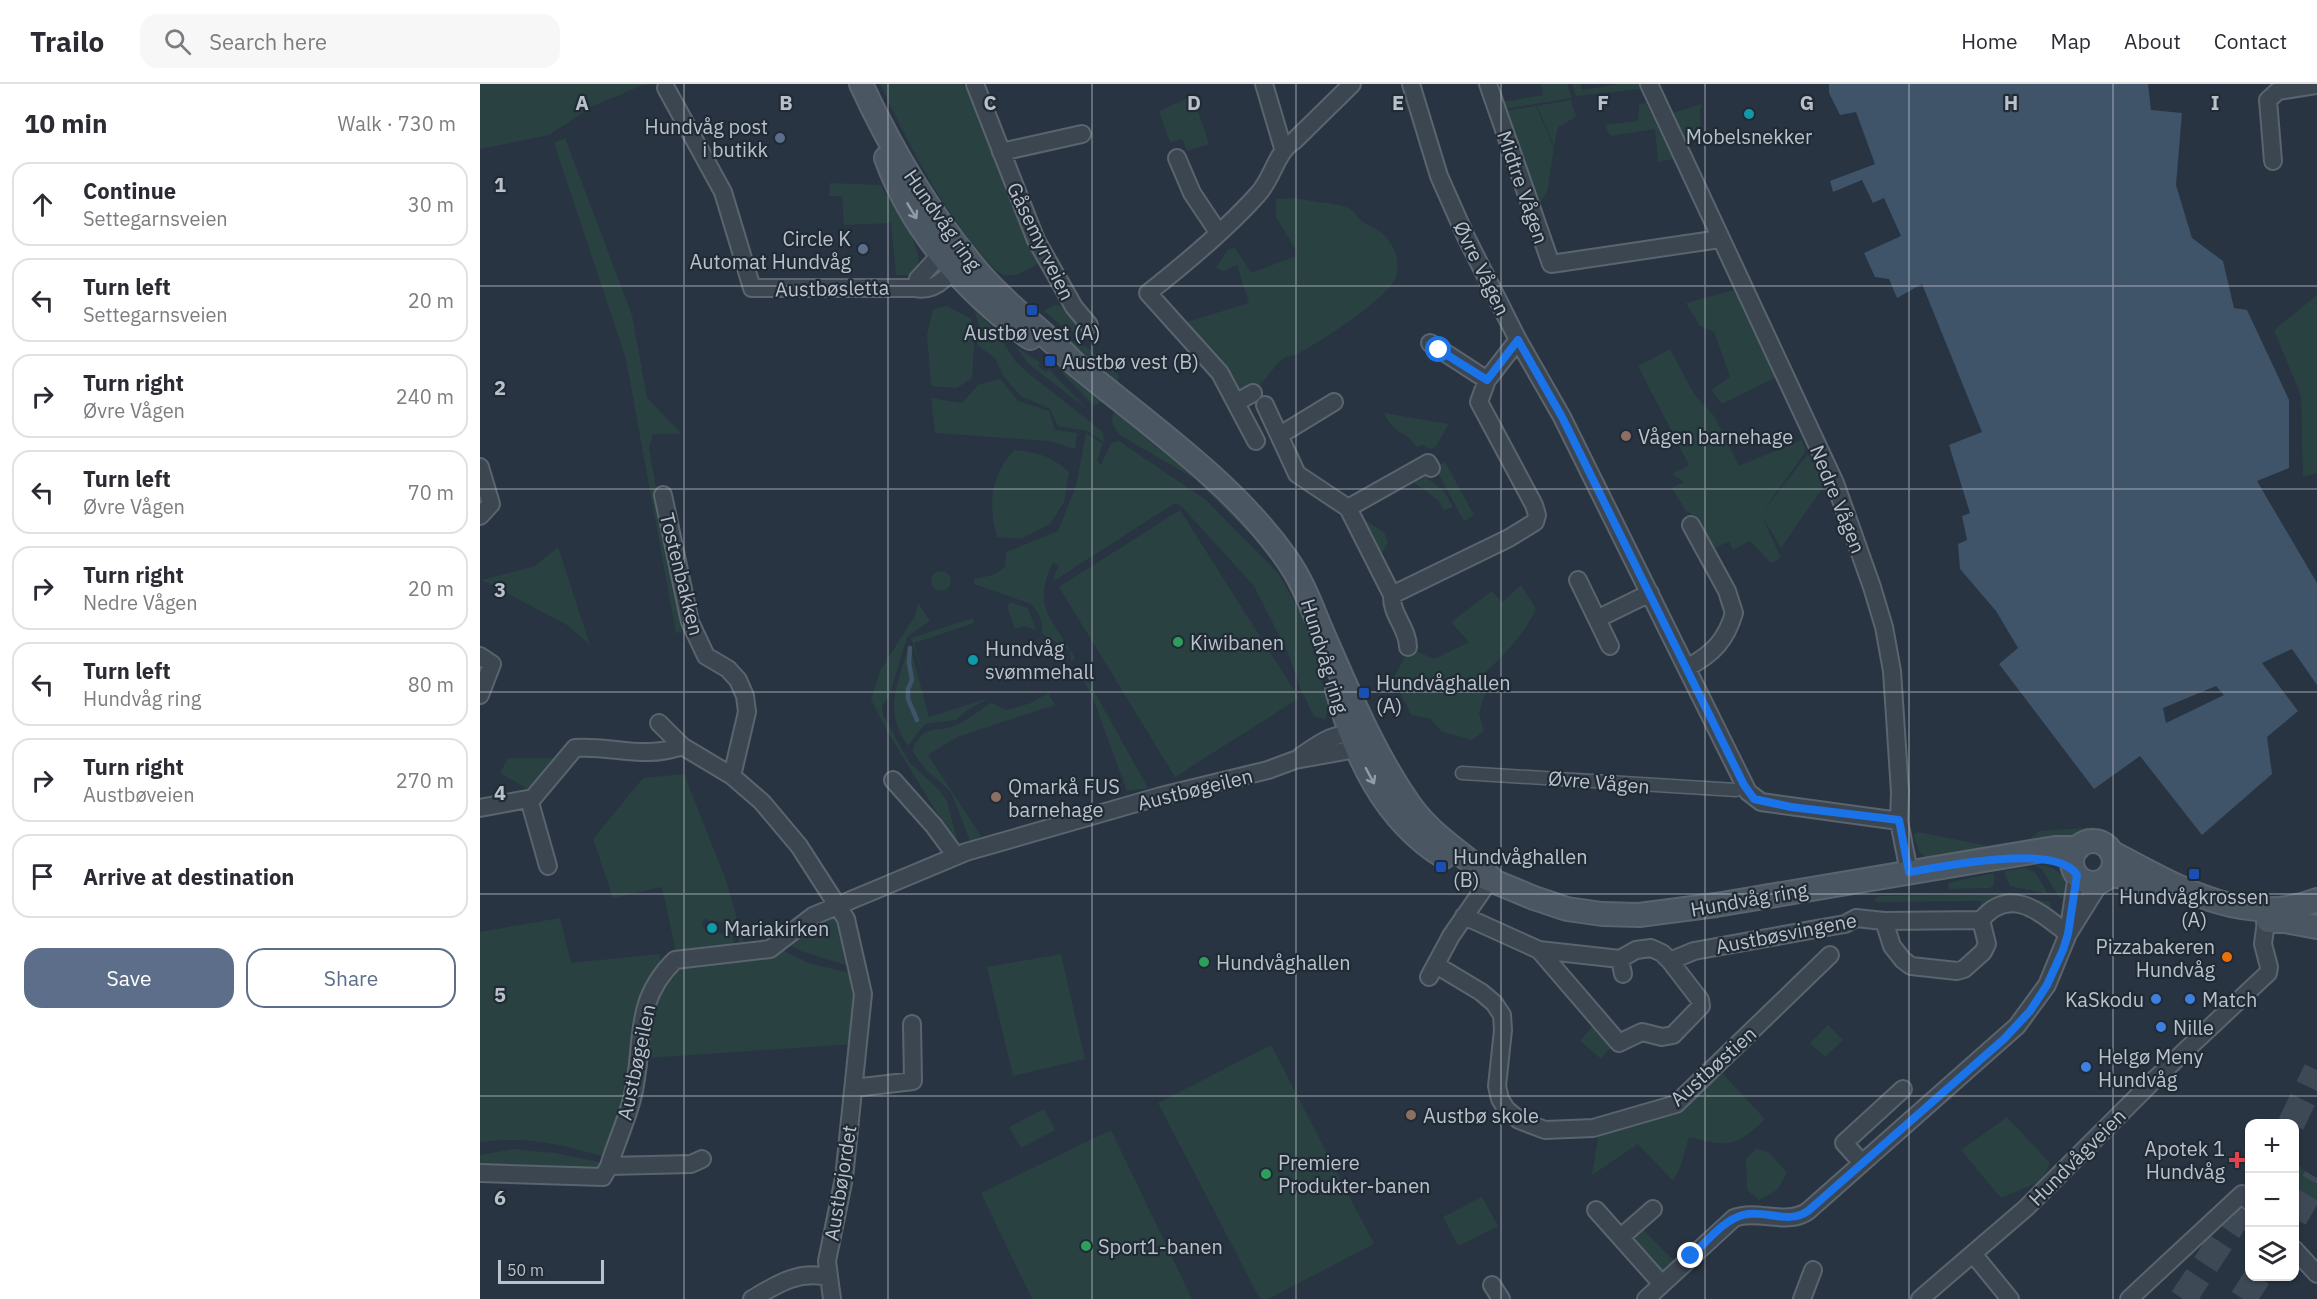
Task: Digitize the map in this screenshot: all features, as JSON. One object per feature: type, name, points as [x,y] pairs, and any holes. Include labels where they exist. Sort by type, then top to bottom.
[{"type":"main road","name":"Hundvåg ring","points":[[861,84],[877,118],[890,169],[909,206],[1005,320],[1045,347],[1073,362],[1230,494],[1268,534],[1303,583],[1348,690],[1359,740],[1392,778],[1412,808],[1442,839],[1491,878],[1534,898],[1567,909],[1602,914],[1639,915],[1686,910],[2055,848],[2078,848]]},
{"type":"main road","points":[[2317,900],[2287,908],[2238,907],[2196,895],[2111,852],[2104,844],[2096,841],[2086,842],[2073,856],[2076,873],[2088,882],[2105,878],[2144,882],[2221,913],[2317,927]]},
{"type":"main road","points":[[2105,878],[2114,864],[2111,852]]},
{"type":"main road","name":"Hundvåg ring","points":[[2012,856],[2055,863],[2076,873]]},
{"type":"street","name":"Gåsemyrveien","points":[[975,84],[1036,240],[1074,307],[1089,325]]},
{"type":"street","points":[[1264,84],[1283,148]]},
{"type":"street","points":[[1256,441],[1236,402],[1209,359],[1148,293],[1218,232],[1267,183],[1283,148],[1294,141],[1352,84]]},
{"type":"street","name":"Øvre Vågen","points":[[1411,84],[1447,194],[1485,278],[1566,427],[1688,667],[1744,785],[1754,799],[1781,806],[1899,820]]},
{"type":"street","name":"Midtre Vågen","points":[[1488,84],[1551,264],[1720,239]]},
{"type":"street","name":"Nedre Vågen","points":[[1649,84],[1835,483],[1875,597],[1884,627],[1892,671],[1900,792],[1899,820],[1909,872]]},
{"type":"street","points":[[2273,161],[2268,100],[2278,91],[2317,85]]},
{"type":"street","name":"Austbøsletta","points":[[666,88],[723,192],[752,288],[915,288],[918,279],[952,259]]},
{"type":"street","points":[[1001,152],[1082,134]]},
{"type":"street","points":[[1177,158],[1192,193],[1218,232]]},
{"type":"street","points":[[1392,595],[1509,538],[1534,522],[1537,515],[1534,505],[1479,402],[1487,380],[1518,340]]},
{"type":"street","points":[[1430,343],[1487,380]]},
{"type":"street","points":[[1236,402],[1253,393]]},
{"type":"street","points":[[1280,435],[1335,402]]},
{"type":"street","points":[[1265,405],[1297,474],[1348,508],[1392,595],[1391,605],[1407,638],[1408,647]]},
{"type":"street","points":[[1348,508],[1428,463],[1431,468]]},
{"type":"street","points":[[480,467],[491,504],[480,516]]},
{"type":"street","name":"Tostenbakken","points":[[663,495],[690,622],[706,656],[728,669],[738,680],[745,696],[747,712],[732,776]]},
{"type":"street","points":[[1688,667],[1715,650],[1722,642],[1734,613],[1726,591],[1690,525]]},
{"type":"street","points":[[1578,580],[1599,618],[1610,646]]},
{"type":"street","points":[[1599,618],[1650,593]]},
{"type":"street","points":[[480,656],[492,664],[480,695]]},
{"type":"street","points":[[659,723],[682,746],[732,776],[781,824],[838,905]]},
{"type":"street","name":"Austbøgeilen","points":[[606,1171],[632,1098],[638,1039],[652,989],[666,970],[680,958],[770,949],[797,926],[838,905],[956,856],[1003,840],[1161,796],[1246,776],[1295,760],[1330,737],[1359,740]]},
{"type":"street","points":[[480,808],[529,800],[538,793],[574,748],[626,753],[669,750],[682,746]]},
{"type":"street","name":"Øvre Vågen","points":[[1462,773],[1736,790]]},
{"type":"street","points":[[893,780],[934,826],[956,856]]},
{"type":"street","points":[[529,800],[548,866]]},
{"type":"street","points":[[2068,934],[2076,873]]},
{"type":"street","points":[[1491,878],[1464,916],[1539,950],[1622,967],[1636,950],[1651,948],[1662,953],[1670,961],[1700,1000],[1701,1006],[1673,1035],[1662,1037],[1650,1026],[1619,1043],[1539,950]]},
{"type":"street","points":[[1646,1299],[1734,1218],[1745,1214],[1790,1217],[1802,1215],[2017,1026],[2047,985],[2068,934],[2105,878]]},
{"type":"street","name":"Austbøsvingene","points":[[1670,961],[1694,951],[1845,924],[1856,918],[1884,921],[1981,920],[1987,913],[2017,902],[2032,907],[2068,934]]},
{"type":"street","name":"Austbøjordet","points":[[832,1299],[827,1277],[827,1260],[844,1178],[863,994],[854,946],[838,905]]},
{"type":"street","name":"Austbøstien","points":[[1464,916],[1432,971],[1481,992],[1494,1003],[1502,1015],[1503,1030],[1497,1086],[1500,1099],[1506,1109],[1531,1127],[1545,1130],[1610,1125],[1676,1104],[1830,955]]},
{"type":"street","points":[[1884,921],[1892,946],[1911,966],[1957,971],[1964,969],[1983,952],[1987,944],[1981,920]]},
{"type":"street","name":"Hundvågveien","points":[[1920,1299],[1974,1255],[2268,973],[2263,944],[2266,921]]},
{"type":"street","points":[[854,1088],[913,1082],[912,1024]]},
{"type":"street","points":[[1862,1163],[1844,1143],[1903,1089]]},
{"type":"street","points":[[480,1173],[606,1171],[691,1164],[702,1158]]},
{"type":"street","points":[[2129,1299],[2242,1194],[2245,1197]]},
{"type":"street","points":[[1622,1237],[1653,1209]]},
{"type":"street","points":[[1596,1210],[1661,1283]]},
{"type":"street","points":[[2299,1254],[2317,1274]]},
{"type":"street","points":[[1974,1255],[2010,1299]]},
{"type":"street","points":[[1802,1299],[1813,1270]]},
{"type":"street","points":[[752,1299],[789,1278],[813,1274],[827,1277]]},
{"type":"green space","points":[[480,84],[661,84],[643,85],[593,106],[549,135],[480,149]]},
{"type":"green space","points":[[880,84],[962,84],[969,91],[1038,264],[1016,275],[1004,275],[984,258],[931,183]]},
{"type":"green space","points":[[1541,84],[1567,84],[1572,98],[1504,109],[1502,102],[1543,95]]},
{"type":"green space","points":[[1572,84],[1580,84],[1582,90],[1619,84],[1639,84],[1641,89],[1576,96]]},
{"type":"green space","points":[[1188,98],[1194,99],[1209,144],[1187,151],[1182,139],[1170,143],[1159,111]]},
{"type":"green space","points":[[1571,100],[1576,117],[1558,127],[1554,146],[1537,106]]},
{"type":"green space","points":[[1646,103],[1673,159],[1658,162],[1655,129],[1610,136],[1605,125],[1638,121],[1639,104]]},
{"type":"green space","points":[[1702,104],[1700,110],[1701,136],[1708,140],[1684,143],[1669,114]]},
{"type":"green space","points":[[1536,106],[1554,148],[1547,192],[1536,209],[1502,111]]},
{"type":"green space","points":[[565,138],[632,315],[647,398],[682,434],[653,434],[649,448],[682,632],[676,633],[626,359],[554,143]]},
{"type":"green space","points":[[830,183],[881,185],[912,237],[918,259],[918,270],[909,275],[896,275],[891,223],[844,225],[842,196],[829,196]]},
{"type":"green space","points":[[1296,198],[1346,207],[1363,222],[1382,233],[1395,252],[1397,275],[1389,288],[1365,309],[1307,348],[1284,358],[1260,384],[1253,388],[1237,388],[1183,323],[1249,303],[1237,265],[1223,271],[1216,268],[1228,249],[1235,248],[1251,273],[1296,256],[1297,252],[1276,217],[1276,199]]},
{"type":"green space","points":[[1734,290],[1776,377],[1722,404],[1711,390],[1730,377],[1714,332],[1700,326],[1686,303]]},
{"type":"green space","points":[[2317,295],[2317,473],[2303,477],[2301,396],[2274,330]]},
{"type":"green space","points":[[1054,305],[1061,306],[1083,329],[1082,336],[1064,328],[1044,311]]},
{"type":"green space","points":[[947,306],[971,319],[975,330],[972,378],[957,388],[931,386],[927,335],[933,309]]},
{"type":"green space","points":[[974,310],[997,332],[1015,361],[1103,432],[1104,442],[1087,431],[1058,426],[1050,409],[1021,396],[1004,377],[995,358],[977,345],[979,325]]},
{"type":"green space","points":[[1066,339],[1087,347],[1119,376],[1116,386],[1088,365]]},
{"type":"green space","points":[[1015,346],[1040,362],[1038,366],[1046,372],[1049,369],[1088,410],[1029,364]]},
{"type":"green space","points":[[1670,349],[1694,394],[1714,416],[1739,466],[1802,440],[1806,451],[1761,514],[1808,454],[1826,483],[1781,548],[1762,516],[1781,558],[1771,563],[1750,541],[1733,550],[1729,541],[1713,549],[1698,518],[1686,511],[1672,488],[1684,482],[1672,474],[1689,465],[1638,366]]},
{"type":"green space","points":[[1064,371],[1081,380],[1105,400],[1094,406],[1061,372]]},
{"type":"green space","points":[[1000,379],[1018,401],[1049,411],[1055,430],[1077,433],[1075,449],[1049,441],[935,433],[931,398],[962,403],[978,385]]},
{"type":"green space","points":[[1116,409],[1229,503],[1280,564],[1195,479],[1120,435],[1112,420]]},
{"type":"green space","points":[[1384,413],[1449,424],[1436,446],[1430,449],[1423,445],[1416,447],[1392,425]]},
{"type":"green space","points":[[1086,433],[1103,444],[1097,461],[1101,465],[1111,443],[1119,441],[1206,500],[1279,574],[1303,618],[1315,652],[1328,707],[1325,720],[1314,716],[1301,690],[1288,653],[1254,586],[1182,507],[1175,503],[1052,582],[1059,565],[1053,562],[1047,577],[1044,602],[1053,623],[1075,658],[1072,662],[1069,650],[1041,633],[1040,617],[1031,604],[974,584],[974,579],[993,575],[1005,567],[1006,552],[1058,531],[1076,486]]},
{"type":"green space","points":[[1014,450],[1043,456],[1069,472],[1064,502],[1050,524],[1021,539],[997,537],[992,513],[996,480]]},
{"type":"green space","points":[[1445,462],[1474,515],[1464,521],[1436,469]]},
{"type":"green space","points":[[1422,474],[1444,491],[1453,507],[1444,510],[1438,500],[1409,479]]},
{"type":"green space","name":"Kiwibanen","points":[[1180,510],[1299,698],[1175,777],[1059,587]]},
{"type":"green space","points":[[1357,515],[1384,532],[1388,542],[1380,557]]},
{"type":"green space","points":[[558,547],[590,645],[569,626],[482,580],[535,566]]},
{"type":"green space","points":[[941,571],[948,574],[951,581],[948,588],[941,591],[934,588],[931,581],[934,574]]},
{"type":"green space","points":[[1521,585],[1536,609],[1518,638],[1478,679],[1487,688],[1479,713],[1484,731],[1472,740],[1442,732],[1431,719],[1411,715],[1399,690],[1391,682],[1410,648],[1434,659],[1469,642],[1451,622],[1492,591],[1502,602]]},
{"type":"green space","points":[[1010,602],[1028,608],[1036,630],[1024,626],[1015,629],[1007,606]]},
{"type":"green space","points":[[918,603],[930,621],[907,637],[889,697],[882,706],[883,715],[909,762],[939,790],[947,801],[957,839],[954,841],[886,729],[871,699],[881,669],[915,616]]},
{"type":"green space","points":[[973,618],[974,623],[914,643],[925,683],[911,638]]},
{"type":"green space","points":[[909,643],[929,717],[989,698],[966,711],[956,720],[925,724],[908,746],[900,732],[894,707]]},
{"type":"green space","points":[[1080,666],[1148,788],[1127,791],[1092,696],[1079,672],[1076,673],[1074,669]]},
{"type":"green space","points":[[1048,693],[1055,705],[957,737],[928,755],[981,836],[970,841],[951,792],[924,768],[912,751],[926,732],[958,724],[991,703],[1006,710],[1031,703]]},
{"type":"green space","points":[[508,758],[560,758],[533,792],[500,773]]},
{"type":"green space","points":[[684,774],[726,880],[745,946],[741,947],[734,924],[704,919],[702,926],[708,932],[732,934],[735,947],[676,952],[662,887],[613,898],[593,839],[643,778]]},
{"type":"green space","points":[[2096,827],[2065,841],[2005,845],[2030,839],[2039,831]]},
{"type":"green space","points":[[1918,832],[1988,846],[1988,850],[1930,860],[1920,853],[1913,835]]},
{"type":"green space","points":[[2034,865],[2049,867],[2060,873],[2066,884],[2068,899],[2059,897],[2042,869]]},
{"type":"green space","points":[[2025,868],[2035,872],[2048,894],[2010,886],[2004,871]]},
{"type":"green space","points":[[1994,873],[1994,884],[1990,888],[1949,889],[1948,883]]},
{"type":"green space","points":[[2003,894],[2051,902],[2049,914],[2038,905],[1980,913],[1981,901],[1876,902],[1874,900],[1878,896]]},
{"type":"green space","points":[[828,917],[840,924],[843,930],[852,967],[791,946],[807,928]]},
{"type":"green space","points":[[560,918],[571,963],[659,954],[662,967],[628,1097],[605,1157],[544,1142],[497,1140],[480,1142],[480,932]]},
{"type":"green space","points":[[782,950],[808,963],[855,974],[853,1044],[647,1058],[652,1012],[660,989],[673,971],[708,960]]},
{"type":"green space","points":[[1061,954],[1085,1059],[1013,1076],[987,967]]},
{"type":"green space","points":[[1595,1023],[1612,1046],[1601,1059],[1580,1041]]},
{"type":"green space","points":[[1828,1025],[1843,1040],[1825,1057],[1810,1043]]},
{"type":"green space","name":"Premiere Produkter-banen","points":[[1271,1045],[1374,1244],[1268,1299],[1260,1299],[1158,1103]]},
{"type":"green space","points":[[1719,1070],[1765,1119],[1755,1129],[1730,1143],[1689,1137],[1680,1168],[1673,1181],[1638,1144],[1592,1175],[1599,1132],[1668,1113]]},
{"type":"green space","points":[[1044,1109],[1055,1130],[1021,1148],[1009,1127]]},
{"type":"green space","points":[[2007,1117],[2050,1163],[2041,1181],[2001,1198],[1961,1150]]},
{"type":"green space","name":"Sport1-banen","points":[[1111,1130],[1192,1299],[1032,1299],[981,1193]]},
{"type":"green space","points":[[512,1149],[555,1153],[603,1163],[601,1171],[480,1171],[480,1155]]},
{"type":"green space","points":[[1757,1149],[1769,1152],[1787,1173],[1777,1190],[1759,1200],[1747,1190],[1746,1158]]},
{"type":"green space","points":[[2299,1165],[2317,1185],[2317,1199],[2299,1217]]},
{"type":"green space","points":[[1482,1197],[1498,1226],[1458,1246],[1443,1217]]},
{"type":"green space","points":[[1639,1226],[1676,1263],[1664,1273],[1659,1272],[1631,1236]]},
{"type":"water","points":[[1829,84],[2148,84],[2151,110],[2182,113],[2176,185],[2192,238],[2223,261],[2234,308],[2247,310],[2289,400],[2289,468],[2257,481],[2317,583],[2317,685],[2292,649],[2262,663],[2298,711],[2267,737],[2272,774],[2202,835],[2140,756],[2094,789],[1999,664],[2018,648],[1996,611],[1960,569],[1958,544],[1967,540],[1962,516],[1970,513],[1949,445],[1982,432],[1922,284],[1897,298],[1889,279],[1875,277],[1864,253],[1901,236],[1884,198],[1873,203],[1862,180],[1833,192],[1830,181],[1875,164],[1856,112],[1840,115],[1829,93]],"holes":[[[2216,686],[2224,695],[2166,723],[2163,708]]]},
{"type":"waterway","points":[[910,648],[909,663],[912,680],[908,689],[908,699],[917,720]]},
{"type":"tunnel","points":[[2293,1119],[2317,1070]]},
{"type":"tunnel","points":[[2299,1209],[2317,1178]]},
{"type":"tunnel","points":[[2183,1299],[2245,1205]]},
{"type":"tunnel","points":[[2243,1299],[2255,1281]]},
{"type":"place","name":"Mobelsnekker","points":[[1749,114]]},
{"type":"place","name":"Hundvåg post i butikk","points":[[780,138]]},
{"type":"place","name":"Circle K Automat Hundvåg","points":[[863,249]]},
{"type":"place","name":"Austbø vest (A)","points":[[1032,310]]},
{"type":"place","name":"Austbø vest (B)","points":[[1050,361]]},
{"type":"place","name":"Vågen barnehage","points":[[1626,436]]},
{"type":"place","name":"Kiwibanen","points":[[1178,642]]},
{"type":"place","name":"Hundvåg svømmehall","points":[[973,660]]},
{"type":"place","name":"Hundvåghallen (A)","points":[[1364,693]]},
{"type":"place","name":"Qmarkå FUS barnehage","points":[[996,797]]},
{"type":"place","name":"Hundvåghallen (B)","points":[[1441,867]]},
{"type":"place","name":"Hundvågkrossen (A)","points":[[2194,874]]},
{"type":"place","name":"Mariakirken","points":[[712,928]]},
{"type":"place","name":"Pizzabakeren Hundvåg","points":[[2227,957]]},
{"type":"place","name":"Hundvåghallen","points":[[1204,962]]},
{"type":"place","name":"KaSkodu","points":[[2156,999]]},
{"type":"place","name":"Match","points":[[2190,999]]},
{"type":"place","name":"Nille","points":[[2161,1027]]},
{"type":"place","name":"Helgø Meny Hundvåg","points":[[2086,1067]]},
{"type":"place","name":"Austbø skole","points":[[1411,1115]]},
{"type":"place","name":"Apotek 1 Hundvåg","points":[[2237,1160]]},
{"type":"place","name":"Premiere Produkter-banen","points":[[1266,1174]]},
{"type":"place","name":"Sport1-banen","points":[[1086,1246]]},
{"type":"route","points":[[1439,350],[1487,380],[1518,340],[1562,417],[1688,667],[1744,785],[1754,799],[1791,807],[1899,820],[1909,872],[2012,856],[2055,863],[2074,870],[2077,875],[2074,904],[2063,950],[2047,985],[2017,1026],[1808,1211],[1802,1215],[1790,1217],[1745,1214],[1734,1218],[1691,1256]]}]
